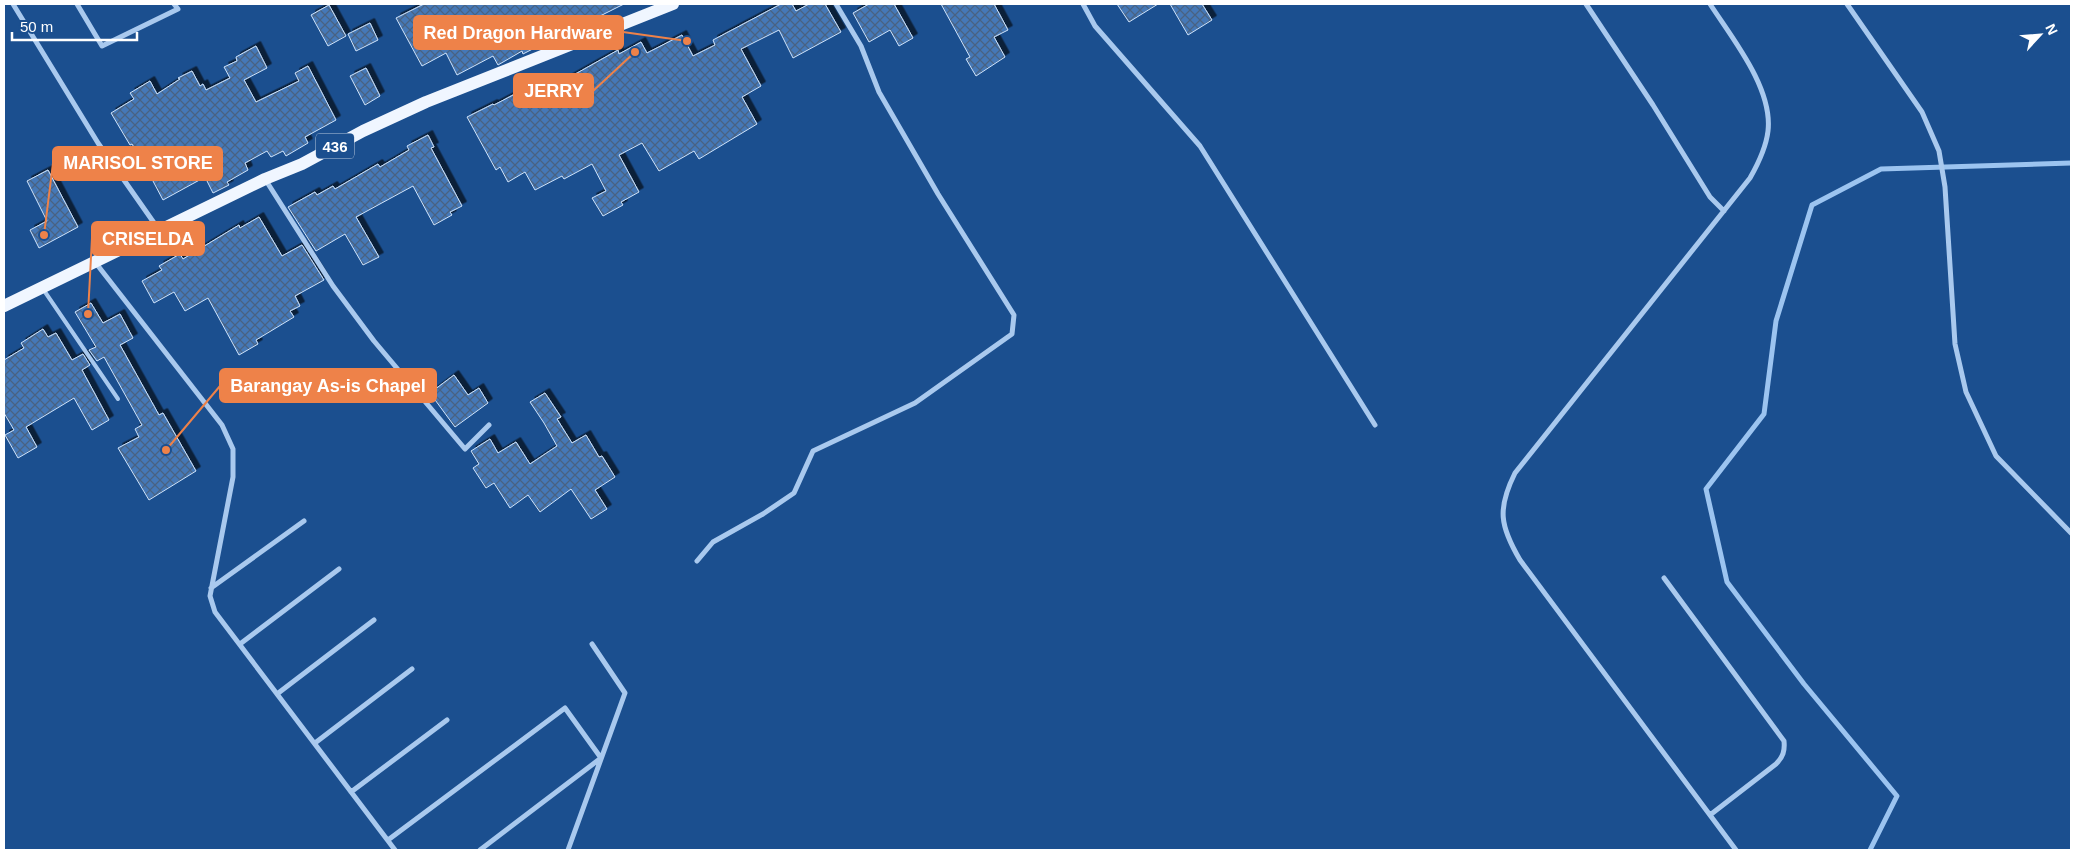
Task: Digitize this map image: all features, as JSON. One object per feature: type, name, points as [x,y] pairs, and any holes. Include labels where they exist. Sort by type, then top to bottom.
[{"type":"main road","name":"436","points":[[4,306],[265,179],[302,164],[363,131],[426,102],[673,4]]},
{"type":"street","points":[[13,4],[98,143],[160,230]]},
{"type":"street","points":[[77,4],[102,46],[178,9],[174,4]]},
{"type":"street","points":[[697,561],[713,542],[763,514],[794,493],[812,451],[915,403],[1012,334],[1014,315],[938,194],[879,92],[861,46],[836,4]]},
{"type":"street","points":[[1083,4],[1095,26],[1200,146],[1375,425]]},
{"type":"street","points":[[1586,4],[1653,104],[1710,197],[1724,211]]},
{"type":"street","points":[[1710,4],[1750,68],[1760,88],[1768,118],[1768,132],[1758,164],[1750,178],[1724,211],[1514,473],[1504,493],[1502,520],[1508,540],[1520,560],[1736,850]]},
{"type":"street","points":[[1847,4],[1922,112],[1938,151],[1945,187],[1955,344],[1966,392],[1996,456],[2071,533]]},
{"type":"street","points":[[265,179],[350,310],[415,392],[465,449],[489,425]]},
{"type":"street","points":[[94,262],[222,425],[233,449],[233,476],[210,596],[215,612],[395,850]]},
{"type":"street","points":[[211,588],[304,522]]},
{"type":"street","points":[[240,644],[339,569]]},
{"type":"street","points":[[1664,578],[1784,741],[1782,758],[1776,764],[1710,814]]},
{"type":"street","points":[[277,694],[374,620]]},
{"type":"street","points":[[568,850],[625,693],[592,644]]},
{"type":"street","points":[[315,743],[412,669]]},
{"type":"street","points":[[388,840],[565,708],[601,758]]},
{"type":"street","points":[[351,792],[447,720]]},
{"type":"street","points":[[480,850],[601,758]]},
{"type":"lane","points":[[42,288],[118,399]]},
{"type":"building","points":[[424,4],[624,4],[564,34],[566,37],[563,39],[550,44],[548,41],[523,54],[522,51],[498,65],[493,56],[457,75],[446,53],[422,66],[396,18]]},
{"type":"building","points":[[781,4],[792,4],[796,11],[809,4],[825,4],[841,32],[793,58],[779,30],[741,49],[761,86],[742,97],[757,124],[699,159],[694,151],[659,171],[642,143],[619,155],[639,192],[621,202],[623,205],[603,216],[592,198],[606,191],[592,164],[564,179],[562,176],[535,190],[525,172],[508,182],[500,167],[496,170],[467,117],[532,85],[538,95],[618,50],[619,54],[641,42],[647,53],[682,35],[693,56],[715,45],[713,40]]},
{"type":"building","points":[[869,4],[894,4],[913,38],[899,46],[890,30],[869,42],[853,13]]},
{"type":"building","points":[[941,4],[994,4],[1008,30],[994,37],[1005,57],[976,76],[966,59],[970,57]]},
{"type":"building","points":[[1117,4],[1158,4],[1129,22]]},
{"type":"building","points":[[1170,4],[1202,4],[1212,20],[1188,35]]},
{"type":"building","points":[[329,5],[346,36],[328,46],[311,15]]},
{"type":"building","points":[[370,23],[378,40],[356,51],[348,34]]},
{"type":"building","points":[[256,46],[267,68],[244,80],[256,102],[299,81],[295,73],[308,66],[336,120],[305,137],[308,143],[286,156],[283,151],[271,157],[267,151],[245,163],[248,170],[227,182],[229,185],[213,193],[205,177],[163,200],[144,164],[111,113],[134,99],[130,93],[150,81],[157,94],[180,79],[178,78],[192,71],[200,86],[203,84],[206,90],[230,78],[224,67],[237,61],[236,57]]},
{"type":"building","points":[[366,68],[380,96],[365,105],[350,76]]},
{"type":"building","points":[[428,135],[434,147],[431,148],[462,206],[450,212],[452,215],[434,225],[413,186],[356,217],[379,257],[363,265],[345,234],[316,251],[288,207],[315,192],[317,195],[333,186],[335,189],[378,164],[380,167],[409,150],[407,146]]},
{"type":"building","points":[[48,170],[78,227],[39,248],[30,230],[47,221],[27,181]]},
{"type":"building","points":[[259,217],[282,256],[302,245],[324,280],[295,296],[300,306],[290,311],[294,317],[256,340],[258,344],[239,355],[208,298],[185,311],[174,292],[154,303],[142,281],[162,270],[159,266],[180,254],[183,259],[239,225],[240,228]]},
{"type":"building","points":[[91,303],[103,323],[120,314],[133,338],[120,345],[159,415],[163,413],[196,471],[149,500],[118,448],[139,437],[135,429],[142,425],[104,357],[97,361],[89,350],[96,347],[75,312]]},
{"type":"building","points":[[43,329],[48,337],[56,333],[72,360],[83,354],[90,365],[82,370],[109,420],[92,430],[74,398],[26,427],[37,447],[18,458],[5,435],[14,430],[4,413],[4,360],[24,348],[21,343]]},
{"type":"building","points":[[454,375],[468,395],[479,388],[488,403],[455,427],[430,393]]},
{"type":"building","points":[[545,393],[561,417],[557,419],[572,443],[586,435],[599,457],[602,456],[615,477],[595,490],[607,509],[591,519],[571,489],[540,512],[528,495],[510,508],[494,483],[486,488],[473,468],[479,464],[471,451],[490,439],[498,453],[516,442],[530,464],[557,446],[530,402]]},
{"type":"waterway","points":[[1870,850],[1897,796],[1804,684],[1727,582],[1706,489],[1764,414],[1776,321],[1812,205],[1881,169],[2071,163]]},
{"type":"place","name":"Red Dragon Hardware","points":[[687,41]]},
{"type":"place","name":"JERRY","points":[[635,52]]},
{"type":"place","name":"MARISOL STORE","points":[[44,235]]},
{"type":"place","name":"CRISELDA","points":[[88,314]]},
{"type":"place","name":"Barangay As-is Chapel","points":[[166,450]]}]
